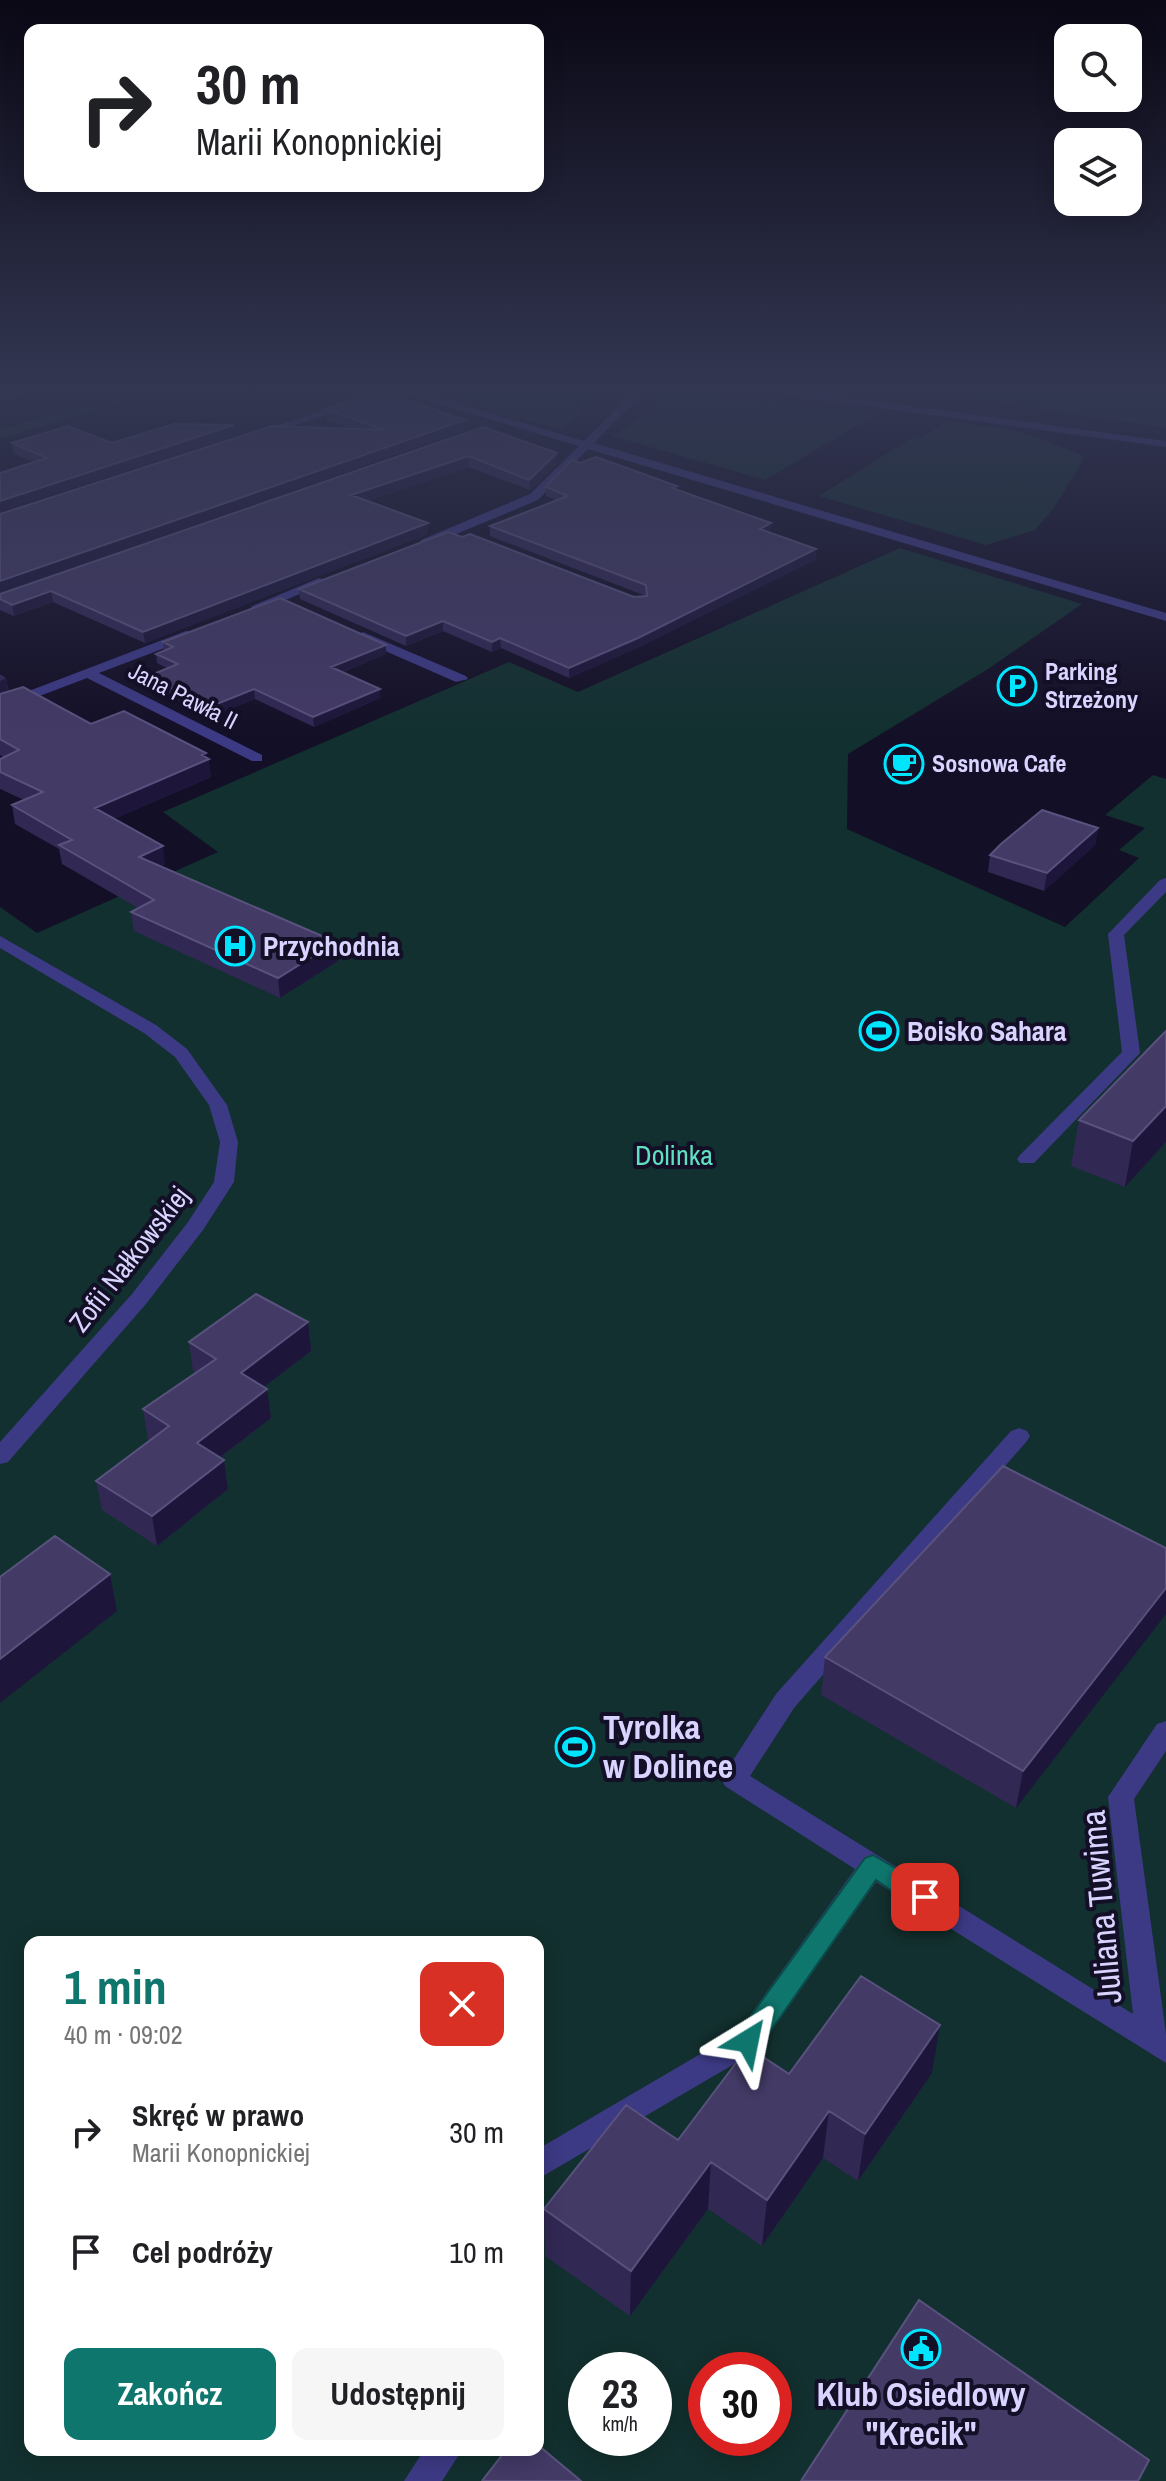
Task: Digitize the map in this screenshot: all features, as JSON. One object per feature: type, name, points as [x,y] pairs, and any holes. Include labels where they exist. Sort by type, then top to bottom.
[{"type":"street","points":[[413,548],[514,506]]},
{"type":"street","points":[[789,506],[1166,617]]},
{"type":"street","points":[[457,531],[481,540]]},
{"type":"street","points":[[250,610],[339,576]]},
{"type":"street","points":[[279,598],[303,609]]},
{"type":"street","name":"Jana Pawła II","points":[[0,707],[206,627]]},
{"type":"street","points":[[346,628],[461,679]]},
{"type":"street","name":"Jana Pawła II","points":[[88,673],[257,758]]},
{"type":"street","points":[[1027,1159],[1131,1053],[1116,934],[1166,883]]},
{"type":"street","name":"Zofii Nałkowskiej","points":[[0,941],[150,1029],[181,1053],[203,1079],[218,1105],[229,1142],[224,1182],[196,1226],[139,1299],[0,1456]]},
{"type":"street","points":[[1019,1436],[785,1701],[734,1779],[1158,2045]]},
{"type":"street","name":"Juliana Tuwima","points":[[1158,2045],[1121,1797],[1166,1731]]},
{"type":"street","points":[[544,2161],[748,2041],[873,1865]]},
{"type":"street","points":[[421,2481],[440,2456]]},
{"type":"green space","points":[[852,506],[1055,506],[1035,530],[986,545]]},
{"type":"green space","name":"Dolinka","points":[[900,548],[1082,604],[988,669],[848,754],[847,829],[1065,927],[1139,858],[1119,850],[1145,828],[1105,815],[1153,775],[1166,779],[1166,2481],[0,2481],[0,907],[37,933],[218,852],[163,812],[509,662],[578,692]]},
{"type":"building","points":[[25,506],[217,506],[0,581],[0,514]]},
{"type":"building","points":[[255,506],[381,506],[428,523],[143,632],[51,591],[12,605],[0,599],[0,594]]},
{"type":"building","points":[[543,506],[722,506],[771,523],[760,529],[816,549],[638,638],[569,668],[500,638],[492,642],[443,621],[406,636],[299,589],[448,532],[462,537],[470,534],[634,597],[647,596],[646,585],[490,526]]},
{"type":"building","points":[[280,598],[386,645],[331,667],[380,689],[313,717],[254,689],[212,706],[146,677],[178,664],[156,654],[173,647],[163,642]]},
{"type":"building","points":[[23,687],[91,724],[124,711],[206,753],[202,755],[209,759],[95,808],[163,846],[139,857],[336,942],[278,978],[131,912],[154,900],[59,845],[72,840],[12,805],[43,792],[0,772],[0,759],[19,750],[0,739],[0,694]]},
{"type":"building","points":[[1042,810],[1098,828],[1047,873],[990,855],[1001,844]]},
{"type":"building","points":[[1166,1031],[1166,1106],[1133,1141],[1079,1120]]},
{"type":"building","points":[[256,1294],[308,1322],[241,1373],[267,1389],[197,1443],[224,1460],[152,1516],[96,1481],[169,1426],[143,1409],[216,1359],[189,1342]]},
{"type":"building","points":[[1003,1466],[1166,1548],[1166,1588],[1023,1771],[825,1657]]},
{"type":"building","points":[[55,1536],[110,1574],[0,1659],[0,1577]]},
{"type":"building","points":[[861,1976],[940,2025],[865,2134],[829,2111],[767,2200],[711,2162],[631,2271],[544,2209],[626,2105],[678,2140],[748,2047],[789,2074]]},
{"type":"building","points":[[919,2300],[1149,2460],[1138,2481],[801,2481]]},
{"type":"building","points":[[544,2450],[581,2481],[482,2481],[501,2456],[544,2456]]},
{"type":"place","name":"Parking Strzeżony","points":[[1017,686]]},
{"type":"place","name":"Sosnowa Cafe","points":[[904,764]]},
{"type":"place","name":"Przychodnia","points":[[235,946]]},
{"type":"place","name":"Boisko Sahara","points":[[879,1031]]},
{"type":"place","name":"Tyrolka w Dolince","points":[[575,1747]]},
{"type":"place","name":"Klub Osiedlowy \"Krecik\"","points":[[921,2349]]},
{"type":"route","points":[[748,2041],[873,1865],[925,1897]]}]
